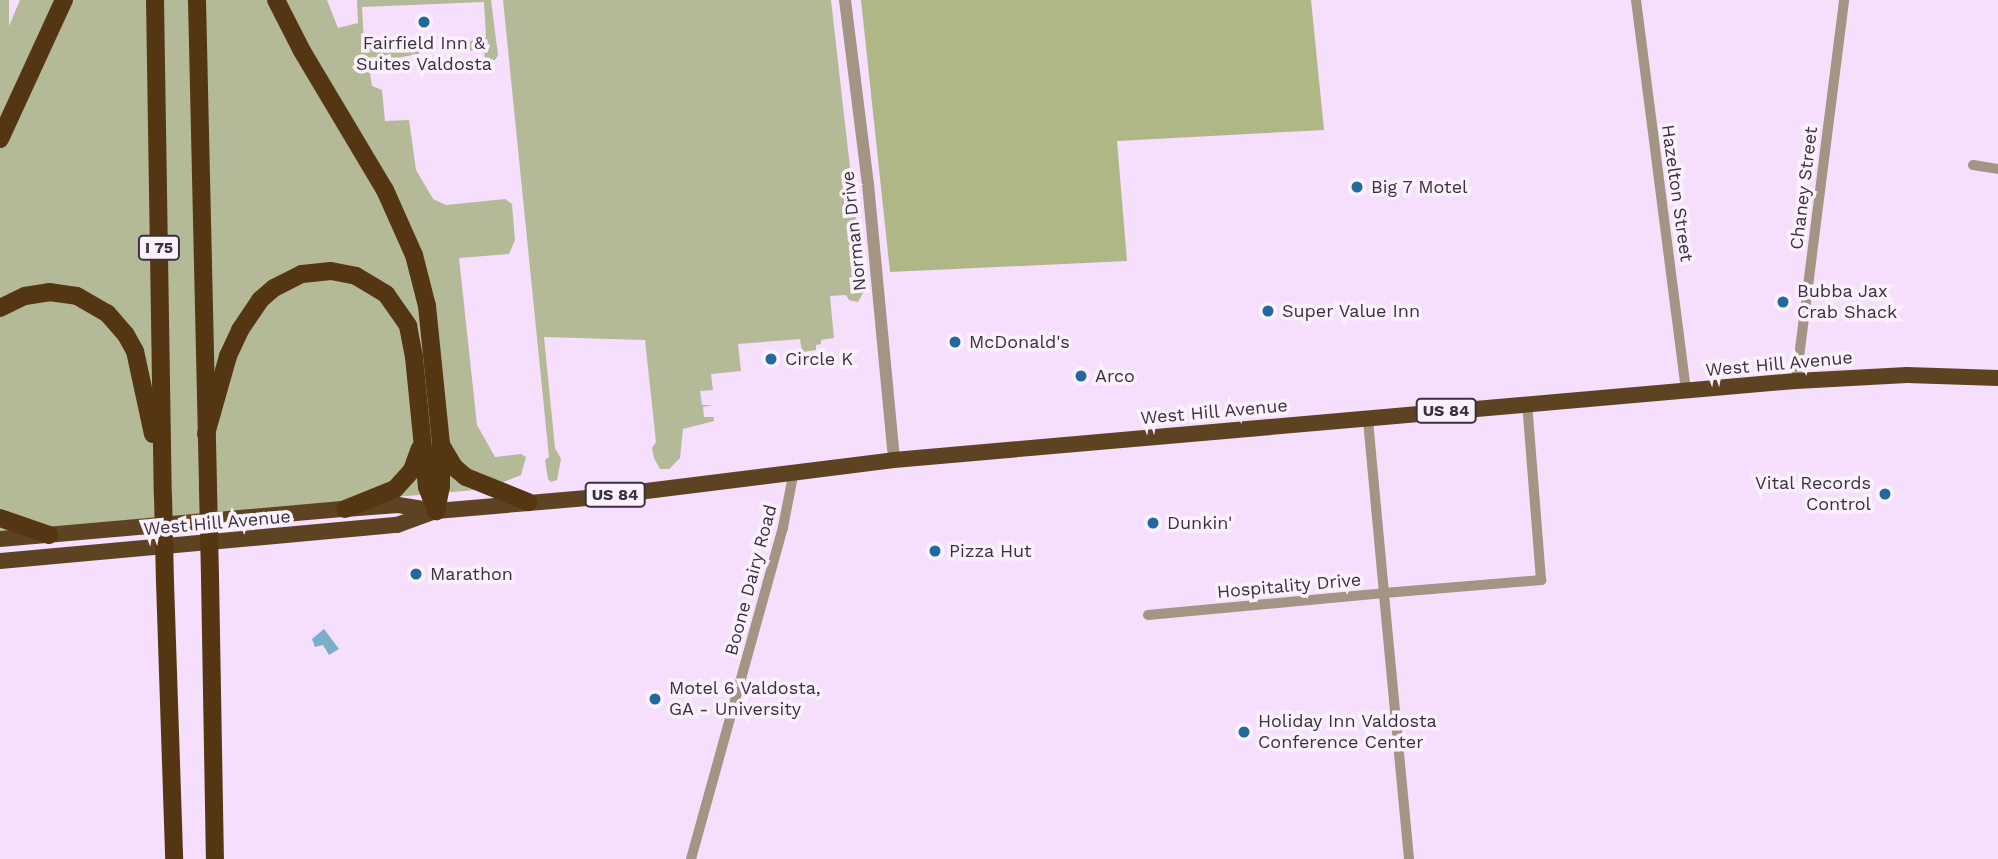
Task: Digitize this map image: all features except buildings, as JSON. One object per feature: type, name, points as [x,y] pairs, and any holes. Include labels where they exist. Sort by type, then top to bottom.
[{"type":"highway","points":[[0,139],[64,0]]},
{"type":"highway","name":"I 75","points":[[155,0],[163,495],[174,859]]},
{"type":"highway","name":"I 75","points":[[197,0],[215,859]]},
{"type":"highway","points":[[276,0],[302,51],[385,190],[406,233],[427,306],[441,444],[441,486],[436,511]]},
{"type":"highway","points":[[206,434],[228,356],[240,330],[260,300],[295,277],[331,271],[356,276],[377,286],[403,316],[414,357],[427,487],[436,511]]},
{"type":"highway","points":[[0,308],[25,296],[49,292],[77,296],[107,313],[126,334],[140,367],[163,495]]},
{"type":"highway","name":"West Hill Avenue","points":[[0,561],[397,525],[436,511],[604,496],[894,460],[1796,381],[1907,375],[1998,378]]},
{"type":"highway","points":[[345,509],[395,489],[412,470],[421,444]]},
{"type":"highway","points":[[441,444],[454,467],[466,477],[528,502]]},
{"type":"highway","name":"West Hill Avenue","points":[[0,538],[398,505],[436,511]]},
{"type":"highway","points":[[0,518],[49,535]]},
{"type":"street","name":"Norman Drive","points":[[845,0],[868,184],[894,460]]},
{"type":"street","name":"Hazelton Street","points":[[1636,0],[1686,391]]},
{"type":"street","name":"Chaney Street","points":[[1796,381],[1844,0]]},
{"type":"street","points":[[1973,165],[1998,169]]},
{"type":"street","points":[[1409,859],[1384,593],[1541,580],[1527,404]]},
{"type":"street","name":"Hospitality Drive","points":[[1148,615],[1384,593],[1368,419]]},
{"type":"street","name":"Boone Dairy Road","points":[[691,859],[783,527],[794,471]]},
{"type":"green space","points":[[0,0],[9,0],[9,26],[20,0],[327,0],[338,28],[358,23],[357,0],[491,0],[498,55],[495,60],[485,59],[484,50],[465,51],[456,45],[486,37],[484,2],[362,7],[364,42],[433,39],[418,54],[375,62],[376,71],[370,73],[372,86],[382,90],[385,121],[409,120],[416,170],[433,199],[446,205],[505,199],[512,204],[515,240],[509,254],[459,258],[477,425],[495,457],[521,454],[526,457],[521,475],[501,483],[474,477],[475,490],[0,532]]},
{"type":"green space","points":[[503,0],[831,0],[864,291],[858,302],[849,300],[846,295],[830,296],[834,338],[821,340],[821,344],[816,345],[816,350],[802,352],[800,339],[738,344],[741,371],[711,374],[713,390],[700,391],[702,405],[713,405],[703,407],[704,417],[714,417],[714,421],[683,429],[680,458],[669,469],[660,469],[652,448],[656,442],[645,340],[544,337],[555,448],[561,459],[557,480],[551,482],[548,479],[545,460],[549,457]]},
{"type":"green space","points":[[861,0],[1311,0],[1324,130],[1117,141],[1127,261],[890,272]]},
{"type":"water","points":[[324,629],[339,649],[329,655],[323,645],[315,647],[312,639]]},
{"type":"place","name":"Fairfield Inn & Suites Valdosta","points":[[424,22]]},
{"type":"place","name":"Big 7 Motel","points":[[1357,187]]},
{"type":"place","name":"Bubba Jax Crab Shack","points":[[1783,302]]},
{"type":"place","name":"Super Value Inn","points":[[1268,311]]},
{"type":"place","name":"McDonald's","points":[[955,342]]},
{"type":"place","name":"Circle K","points":[[771,359]]},
{"type":"place","name":"Arco","points":[[1081,376]]},
{"type":"place","name":"Vital Records Control","points":[[1885,494]]},
{"type":"place","name":"Dunkin'","points":[[1153,523]]},
{"type":"place","name":"Pizza Hut","points":[[935,551]]},
{"type":"place","name":"Marathon","points":[[416,574]]},
{"type":"place","name":"Motel 6 Valdosta, GA - University","points":[[655,699]]},
{"type":"place","name":"Holiday Inn Valdosta Conference Center","points":[[1244,732]]}]
